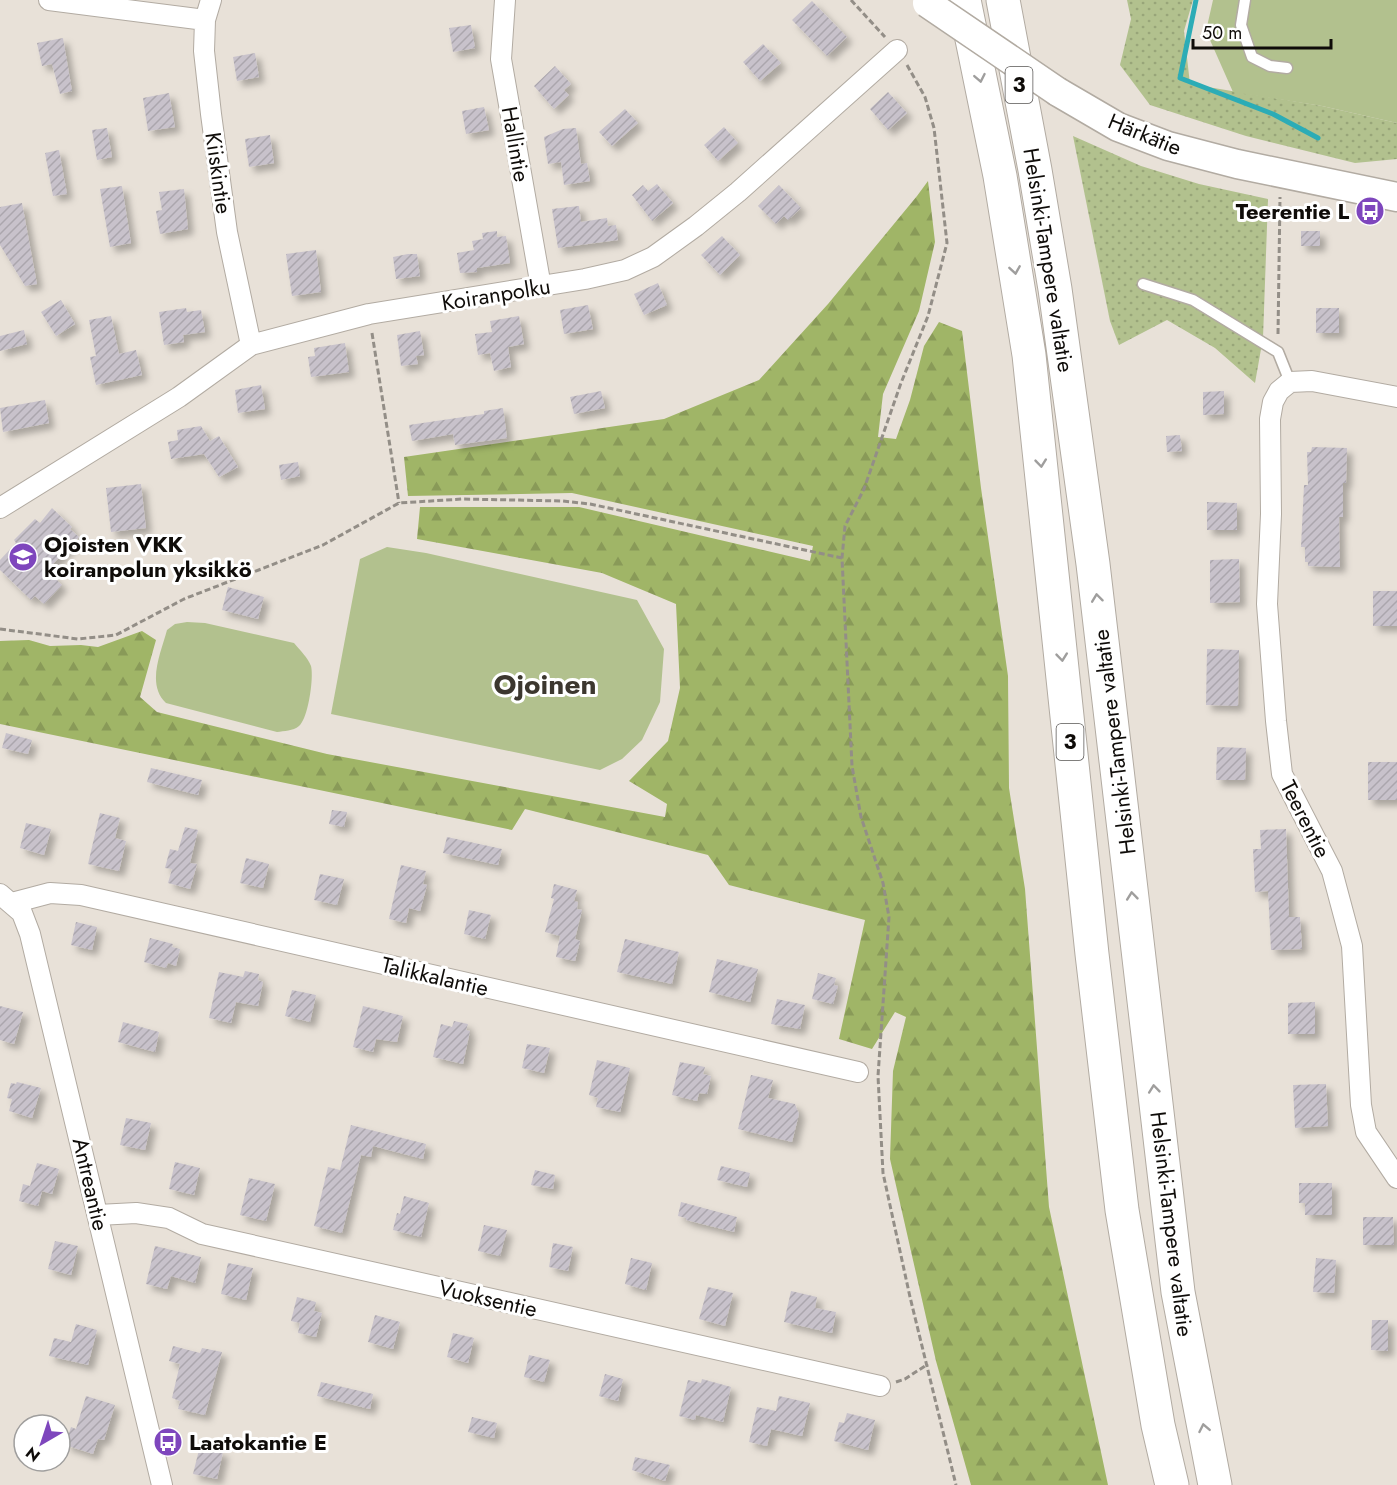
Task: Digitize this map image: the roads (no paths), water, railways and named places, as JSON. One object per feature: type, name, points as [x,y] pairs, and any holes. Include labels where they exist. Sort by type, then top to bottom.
[{"type":"highway","name":"Helsinki-Tampere valtatie","points":[[964,0],[1000,176],[1029,355],[1092,954],[1122,1210],[1156,1414],[1172,1485]]},
{"type":"highway","name":"Helsinki-Tampere valtatie","points":[[1003,0],[1035,170],[1056,301],[1095,575],[1178,1292],[1215,1485]]},
{"type":"main road","name":"Härkätie","points":[[925,1],[1058,92],[1118,127],[1168,146],[1258,169],[1397,197]]},
{"type":"street","points":[[49,0],[205,21]]},
{"type":"street","name":"Kiiskintie","points":[[211,0],[205,21],[204,51],[227,232],[251,345]]},
{"type":"street","name":"Hallintie","points":[[505,0],[501,59],[541,287]]},
{"type":"street","name":"Koiranpolku","points":[[0,508],[179,397],[251,345],[369,314],[541,287],[625,270],[653,257],[738,192],[897,51]]},
{"type":"street","points":[[1290,382],[1312,381],[1397,397]]},
{"type":"street","name":"Teerentie","points":[[1290,382],[1279,391],[1273,402],[1270,419],[1271,514],[1267,604],[1282,774],[1332,871],[1352,946],[1362,1105],[1366,1132],[1397,1178]]},
{"type":"street","name":"Talikkalantie","points":[[6,899],[50,892],[81,895],[858,1072]]},
{"type":"street","name":"Antreantie","points":[[6,899],[22,913],[30,934],[162,1485]]},
{"type":"street","name":"Vuoksentie","points":[[98,1215],[136,1213],[169,1218],[202,1234],[880,1386]]},
{"type":"lane","points":[[1245,0],[1241,25],[1252,57],[1270,66],[1287,68]]},
{"type":"lane","points":[[1143,284],[1193,300],[1278,352],[1290,382]]},
{"type":"waterway","points":[[1196,0],[1180,78],[1273,114],[1318,138]]},
{"type":"place","name":"Teerentie L","points":[[1370,211]]},
{"type":"place","name":"Ojoisten VKK koiranpolun yksikkö","points":[[23,557]]},
{"type":"place","name":"Laatokantie E","points":[[168,1442]]},
{"type":"district","name":"Ojoinen","points":[[545,684]]}]
